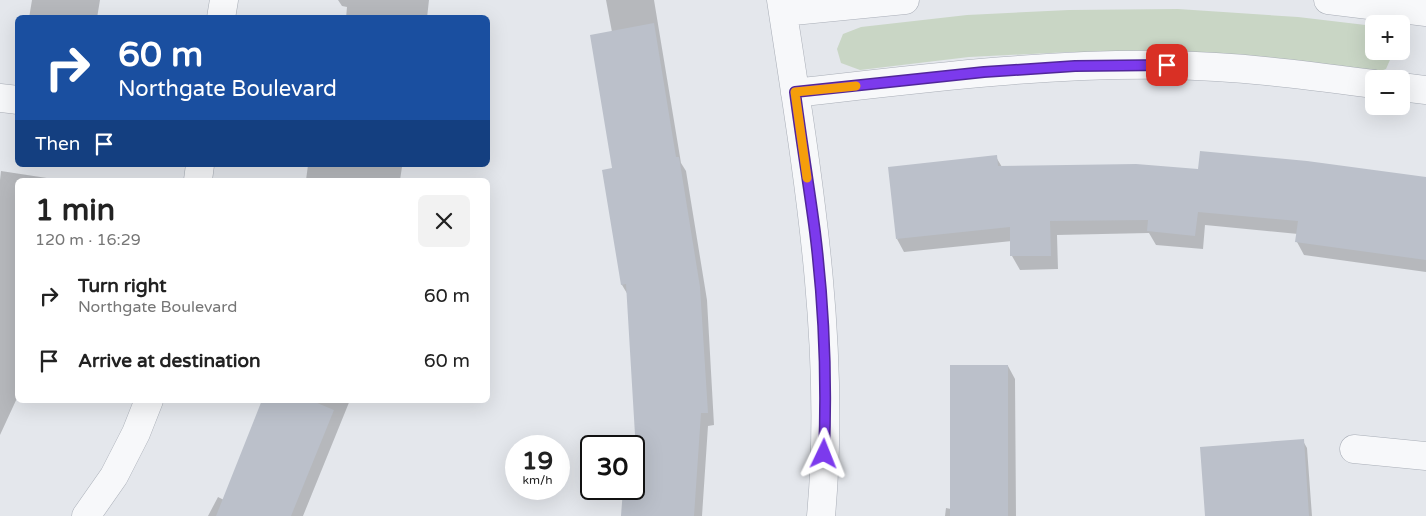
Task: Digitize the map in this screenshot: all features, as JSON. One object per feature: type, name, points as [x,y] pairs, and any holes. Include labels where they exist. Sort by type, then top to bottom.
[{"type":"street","points":[[222,15],[224,0]]},
{"type":"street","points":[[820,516],[825,417],[823,325],[815,234],[782,6],[905,0]]},
{"type":"street","points":[[1328,0],[1426,12]]},
{"type":"street","points":[[795,92],[984,72],[1075,66],[1167,65],[1259,70],[1365,83]]},
{"type":"street","points":[[1410,88],[1426,90]]},
{"type":"street","points":[[0,98],[15,100]]},
{"type":"street","points":[[86,516],[114,476],[136,433],[148,403]]},
{"type":"street","points":[[1354,449],[1426,456]]},
{"type":"green space","points":[[1178,9],[1298,17],[1365,25],[1365,60],[1390,60],[1386,69],[1365,71],[1294,60],[1190,52],[1071,52],[969,57],[860,70],[841,63],[837,49],[843,34],[861,27],[967,15],[1069,10]]},
{"type":"building","points":[[654,23],[676,157],[679,157],[700,287],[708,413],[701,413],[694,516],[621,516],[622,500],[645,500],[645,435],[635,435],[626,284],[621,285],[602,170],[612,168],[590,35]]},
{"type":"building","points":[[1200,151],[1307,161],[1426,177],[1426,260],[1295,242],[1298,221],[1198,212],[1195,236],[1147,231],[1148,220],[1050,221],[1051,256],[1010,256],[1010,227],[896,239],[888,167],[997,155],[998,166],[1136,164],[1198,169]]},
{"type":"building","points":[[950,365],[1008,365],[1008,516],[950,516]]},
{"type":"building","points":[[261,403],[317,403],[334,410],[291,516],[216,516]]},
{"type":"building","points":[[1304,439],[1309,516],[1205,516],[1200,447]]},
{"type":"slow traffic","points":[[807,178],[795,92],[856,86]]},
{"type":"route","points":[[824,454],[823,325],[815,234],[795,92],[984,72],[1075,66],[1167,65]]}]
